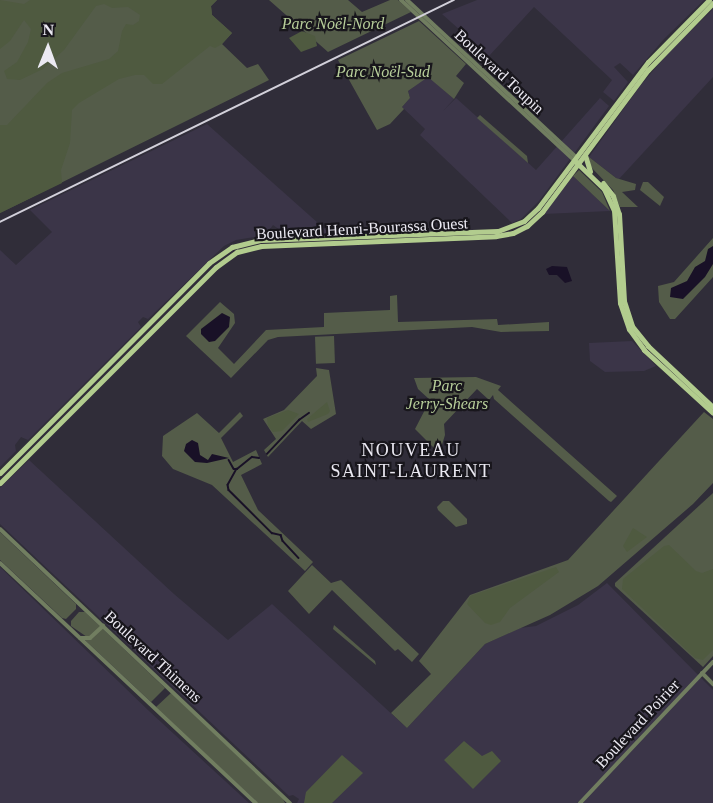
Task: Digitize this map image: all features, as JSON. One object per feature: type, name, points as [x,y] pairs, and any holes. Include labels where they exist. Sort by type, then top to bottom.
[{"type":"main road","name":"Boulevard Henri-Bourassa Ouest","points":[[0,483],[216,267],[232,255],[261,246],[508,234],[522,228],[536,218],[648,62],[709,0]]},
{"type":"main road","name":"Boulevard Henri-Bourassa Ouest","points":[[0,473],[213,259],[228,249],[261,240],[505,229],[518,225],[532,215],[577,161],[586,154],[648,70],[713,3]]},
{"type":"main road","points":[[586,154],[590,171]]},
{"type":"main road","points":[[577,161],[610,191],[618,208],[622,231],[624,301],[632,326],[648,346],[713,407]]},
{"type":"main road","points":[[577,161],[604,189],[614,210],[620,303],[629,329],[644,350],[713,413]]},
{"type":"street","name":"Boulevard Toupin","points":[[402,0],[577,161]]},
{"type":"street","name":"Boulevard Toupin","points":[[407,0],[577,161]]},
{"type":"street","name":"Boulevard Thimens","points":[[0,529],[290,803]]},
{"type":"street","points":[[0,563],[256,803]]},
{"type":"street","points":[[80,637],[90,638],[103,626]]},
{"type":"street","name":"Boulevard Poirier","points":[[580,803],[713,662]]},
{"type":"street","points":[[702,673],[713,684]]},
{"type":"shaded area","points":[[477,0],[704,0],[664,39],[633,75],[620,63],[614,67],[628,82],[614,101],[603,92],[612,80],[534,7],[489,56],[442,14]]},
{"type":"shaded area","points":[[713,9],[713,77],[619,179],[616,178],[589,157],[640,86],[669,52]]},
{"type":"shaded area","points":[[428,76],[454,99],[443,111],[456,98],[536,170],[600,98],[609,106],[539,201],[521,219],[512,223],[420,135],[425,129],[402,107],[410,98],[408,91]]},
{"type":"shaded area","points":[[207,124],[327,231],[326,234],[287,235],[273,225],[266,235],[236,240],[224,246],[148,319],[143,317],[138,322],[141,327],[28,440],[21,437],[15,445],[16,451],[0,467],[0,250],[16,265],[52,232],[30,210]]},
{"type":"shaded area","points":[[573,176],[610,211],[544,214]]},
{"type":"shaded area","points":[[713,246],[713,264],[705,277],[683,299],[670,297],[671,288],[687,281],[695,267],[705,261],[708,249]]},
{"type":"shaded area","points":[[552,266],[567,267],[572,281],[565,283],[557,275],[549,275],[546,269]]},
{"type":"shaded area","points":[[222,313],[230,317],[229,327],[215,341],[209,342],[201,334],[201,329]]},
{"type":"shaded area","points":[[632,341],[656,366],[644,371],[605,372],[590,361],[589,343]]},
{"type":"shaded area","points":[[192,440],[198,443],[200,455],[208,460],[212,454],[229,458],[207,463],[195,462],[184,451],[186,444]]},
{"type":"shaded area","points":[[29,460],[174,594],[228,640],[272,604],[407,728],[485,644],[520,628],[536,626],[578,605],[607,583],[713,690],[713,803],[297,803],[299,799],[293,795],[289,796],[0,524],[0,488]]},
{"type":"shaded area","points":[[0,567],[149,711],[249,803],[0,803]]},
{"type":"green space","points":[[0,0],[217,0],[211,6],[212,15],[232,33],[222,44],[247,68],[258,64],[269,80],[0,213]]},
{"type":"green space","points":[[0,0],[24,4],[30,0],[217,0],[211,6],[212,15],[232,33],[222,44],[215,48],[210,46],[162,84],[153,84],[144,75],[135,75],[119,79],[79,103],[72,110],[70,143],[61,170],[62,183],[0,213],[0,125],[7,125],[47,83],[62,73],[109,59],[118,51],[122,31],[126,24],[133,25],[139,21],[140,15],[128,7],[112,8],[104,4],[96,6],[64,50],[43,69],[20,80],[7,79],[4,71],[17,62],[28,42],[31,29],[24,20],[10,41],[0,49]]},
{"type":"green space","name":"Parc Noël-Nord","points":[[269,0],[348,0],[362,12],[390,0],[398,0],[411,12],[328,52]]},
{"type":"green space","name":"Parc Noël-Sud","points":[[419,21],[466,64],[456,76],[464,83],[454,99],[428,77],[408,91],[410,98],[402,107],[404,109],[390,124],[377,130],[338,60]]},
{"type":"green space","points":[[302,31],[315,36],[317,46],[301,52],[289,38]]},
{"type":"green space","points":[[480,115],[527,156],[528,163],[477,118]]},
{"type":"green space","points":[[589,157],[616,178],[636,184],[635,190],[622,192],[638,207],[620,207],[613,190],[590,166]]},
{"type":"green space","points":[[579,170],[602,192],[610,211],[573,176]]},
{"type":"green space","points":[[643,182],[648,182],[664,197],[660,206],[640,190]]},
{"type":"green space","points":[[713,238],[713,277],[675,319],[670,319],[659,302],[658,286],[674,282]]},
{"type":"green space","points":[[397,295],[398,322],[497,319],[498,325],[549,322],[549,331],[501,332],[472,327],[278,337],[268,340],[231,378],[186,336],[220,302],[234,314],[235,323],[218,348],[234,364],[266,330],[324,327],[324,313],[390,310],[390,296]]},
{"type":"green space","points":[[334,336],[335,363],[316,364],[315,337]]},
{"type":"green space","points":[[316,368],[329,370],[336,414],[311,429],[302,421],[268,457],[264,450],[276,439],[263,419],[284,410],[317,376]]},
{"type":"green space","name":"Parc Jerry-Shears","points":[[476,377],[501,386],[498,390],[617,496],[611,502],[609,501],[494,399],[493,395],[489,400],[477,389],[444,424],[445,435],[441,448],[436,450],[415,429],[430,400],[418,389],[414,378]]},
{"type":"green space","points":[[327,402],[330,411],[328,414],[308,422],[307,419]]},
{"type":"green space","points":[[288,410],[299,414],[282,431],[273,432],[268,426],[267,418]]},
{"type":"green space","points":[[240,412],[243,416],[221,438],[233,462],[256,450],[262,464],[241,475],[258,510],[313,562],[305,571],[212,485],[173,469],[162,456],[163,436],[197,413],[219,433]]},
{"type":"green space","points":[[704,412],[713,419],[713,483],[693,504],[598,586],[550,615],[485,644],[407,728],[391,713],[431,674],[419,661],[470,595],[568,560]]},
{"type":"green space","points":[[713,493],[713,656],[703,667],[615,586],[615,583]]},
{"type":"green space","points":[[443,501],[449,501],[467,519],[467,524],[456,527],[438,510],[437,507]]},
{"type":"green space","points":[[633,528],[647,537],[627,552],[623,546]]},
{"type":"green space","points":[[0,532],[76,604],[76,609],[66,619],[62,618],[0,560]]},
{"type":"green space","points":[[669,545],[696,571],[702,573],[713,569],[713,650],[703,660],[695,658],[622,589],[623,579],[664,546]]},
{"type":"green space","points":[[312,565],[331,583],[341,580],[419,654],[412,662],[398,649],[395,651],[332,590],[309,614],[288,591]]},
{"type":"green space","points":[[556,567],[559,572],[510,608],[500,622],[491,625],[485,623],[467,604],[470,596]]},
{"type":"green space","points":[[79,612],[85,612],[165,688],[151,702],[85,640],[87,637],[71,626],[71,621]]},
{"type":"green space","points":[[334,625],[375,661],[376,665],[333,629]]},
{"type":"green space","points":[[171,693],[285,803],[258,803],[156,707]]},
{"type":"green space","points":[[464,741],[482,756],[492,751],[501,761],[473,789],[444,760]]},
{"type":"green space","points":[[342,755],[363,773],[332,803],[304,803],[306,792]]},
{"type":"waterway","points":[[267,454],[299,420],[309,413]]},
{"type":"waterway","points":[[229,460],[234,469],[237,469],[252,457],[259,458]]},
{"type":"waterway","points":[[237,469],[228,485],[229,490],[272,533],[281,535],[283,541],[299,558]]},
{"type":"tram line","points":[[0,222],[454,0]]},
{"type":"district","name":"NOUVEAU SAINT-LAURENT","points":[[411,461]]}]
